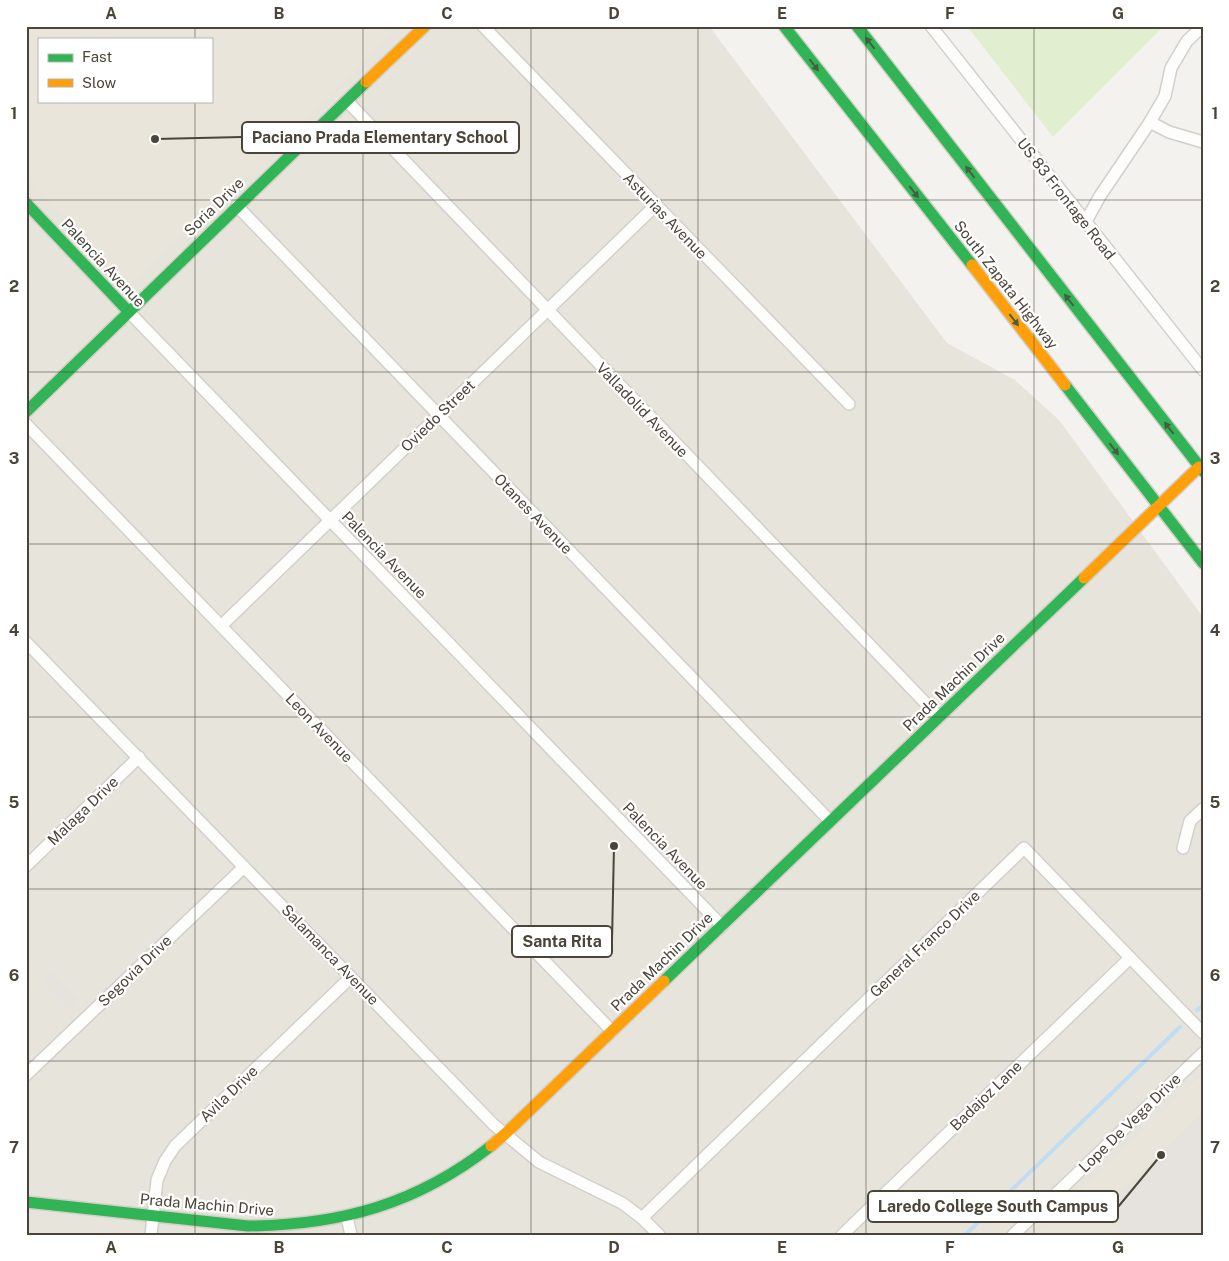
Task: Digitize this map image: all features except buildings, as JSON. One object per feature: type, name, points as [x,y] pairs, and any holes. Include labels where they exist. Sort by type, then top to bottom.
[{"type":"street","name":"Soria Drive","points":[[26,412],[425,26]]},
{"type":"street","name":"Asturias Avenue","points":[[483,26],[848,404]]},
{"type":"street","name":"South Zapata Highway","points":[[784,26],[1203,563]]},
{"type":"street","points":[[857,26],[1202,467]]},
{"type":"street","name":"US 83 Frontage Road","points":[[931,26],[1203,370]]},
{"type":"street","points":[[1085,222],[1100,196],[1150,122],[1164,96],[1171,68],[1187,41],[1203,26]]},
{"type":"street","name":"Valladolid Avenue","points":[[347,102],[939,717]]},
{"type":"street","points":[[1150,122],[1169,132],[1203,142]]},
{"type":"street","name":"Palencia Avenue","points":[[26,203],[128,312],[722,926]]},
{"type":"street","name":"Otanes Avenue","points":[[237,206],[830,822]]},
{"type":"street","name":"Oviedo Street","points":[[221,626],[655,206]]},
{"type":"street","name":"Leon Avenue","points":[[26,424],[612,1031]]},
{"type":"street","name":"Prada Machin Drive","points":[[26,1202],[248,1226],[286,1226],[347,1217],[397,1202],[442,1180],[475,1159],[505,1134],[1158,506],[1202,467]]},
{"type":"street","name":"Salamanca Avenue","points":[[26,642],[493,1124],[539,1162],[614,1198],[642,1218],[659,1235]]},
{"type":"street","name":"Malaga Drive","points":[[26,866],[139,757]]},
{"type":"street","points":[[1183,848],[1190,821],[1203,809]]},
{"type":"street","name":"General Franco Drive","points":[[642,1218],[1024,848],[1203,1033]]},
{"type":"street","name":"Segovia Drive","points":[[26,1075],[244,867]]},
{"type":"street","name":"Badajoz Lane","points":[[842,1235],[1130,958]]},
{"type":"street","name":"Avila Drive","points":[[151,1235],[157,1180],[165,1161],[175,1146],[351,977]]},
{"type":"street","name":"Lope De Vega Drive","points":[[1013,1235],[1203,1053]]},
{"type":"street","points":[[347,1217],[351,1235]]},
{"type":"shaded area","points":[[26,26],[709,26],[947,343],[1015,380],[1059,420],[1203,617],[1203,1075],[1037,1235],[26,1235]]},
{"type":"shaded area","points":[[27,26],[400,26],[136,280],[126,281],[26,176]]},
{"type":"shaded area","points":[[49,970],[80,1002],[72,1010],[41,978]]},
{"type":"shaded area","points":[[1203,1075],[1203,1235],[1037,1235]]},
{"type":"shaded area","points":[[1203,1113],[1203,1235],[1122,1235],[1109,1215],[1111,1201]]},
{"type":"green space","points":[[967,26],[1164,26],[1053,137]]},
{"type":"waterway","points":[[1197,1010],[1203,1005]]},
{"type":"waterway","points":[[965,1235],[1180,1027]]},
{"type":"traffic: fast","points":[[784,26],[972,265]]},
{"type":"traffic: fast","points":[[857,26],[1203,471]]},
{"type":"traffic: fast","points":[[26,412],[366,82]]},
{"type":"traffic: fast","points":[[26,203],[129,312]]},
{"type":"traffic: fast","points":[[1065,385],[1203,563]]},
{"type":"traffic: fast","points":[[664,981],[1084,578]]},
{"type":"traffic: fast","points":[[26,1202],[248,1226],[282,1225],[346,1216],[406,1197],[435,1183],[491,1146]]},
{"type":"traffic: slow","points":[[366,82],[425,26]]},
{"type":"traffic: slow","points":[[972,265],[1065,385]]},
{"type":"traffic: slow","points":[[1084,578],[1199,467]]},
{"type":"traffic: slow","points":[[491,1146],[664,981]]},
{"type":"place","name":"Paciano Prada Elementary School","points":[[155,139]]},
{"type":"place","name":"Santa Rita","points":[[614,846]]},
{"type":"place","name":"Laredo College South Campus","points":[[1161,1155]]}]
